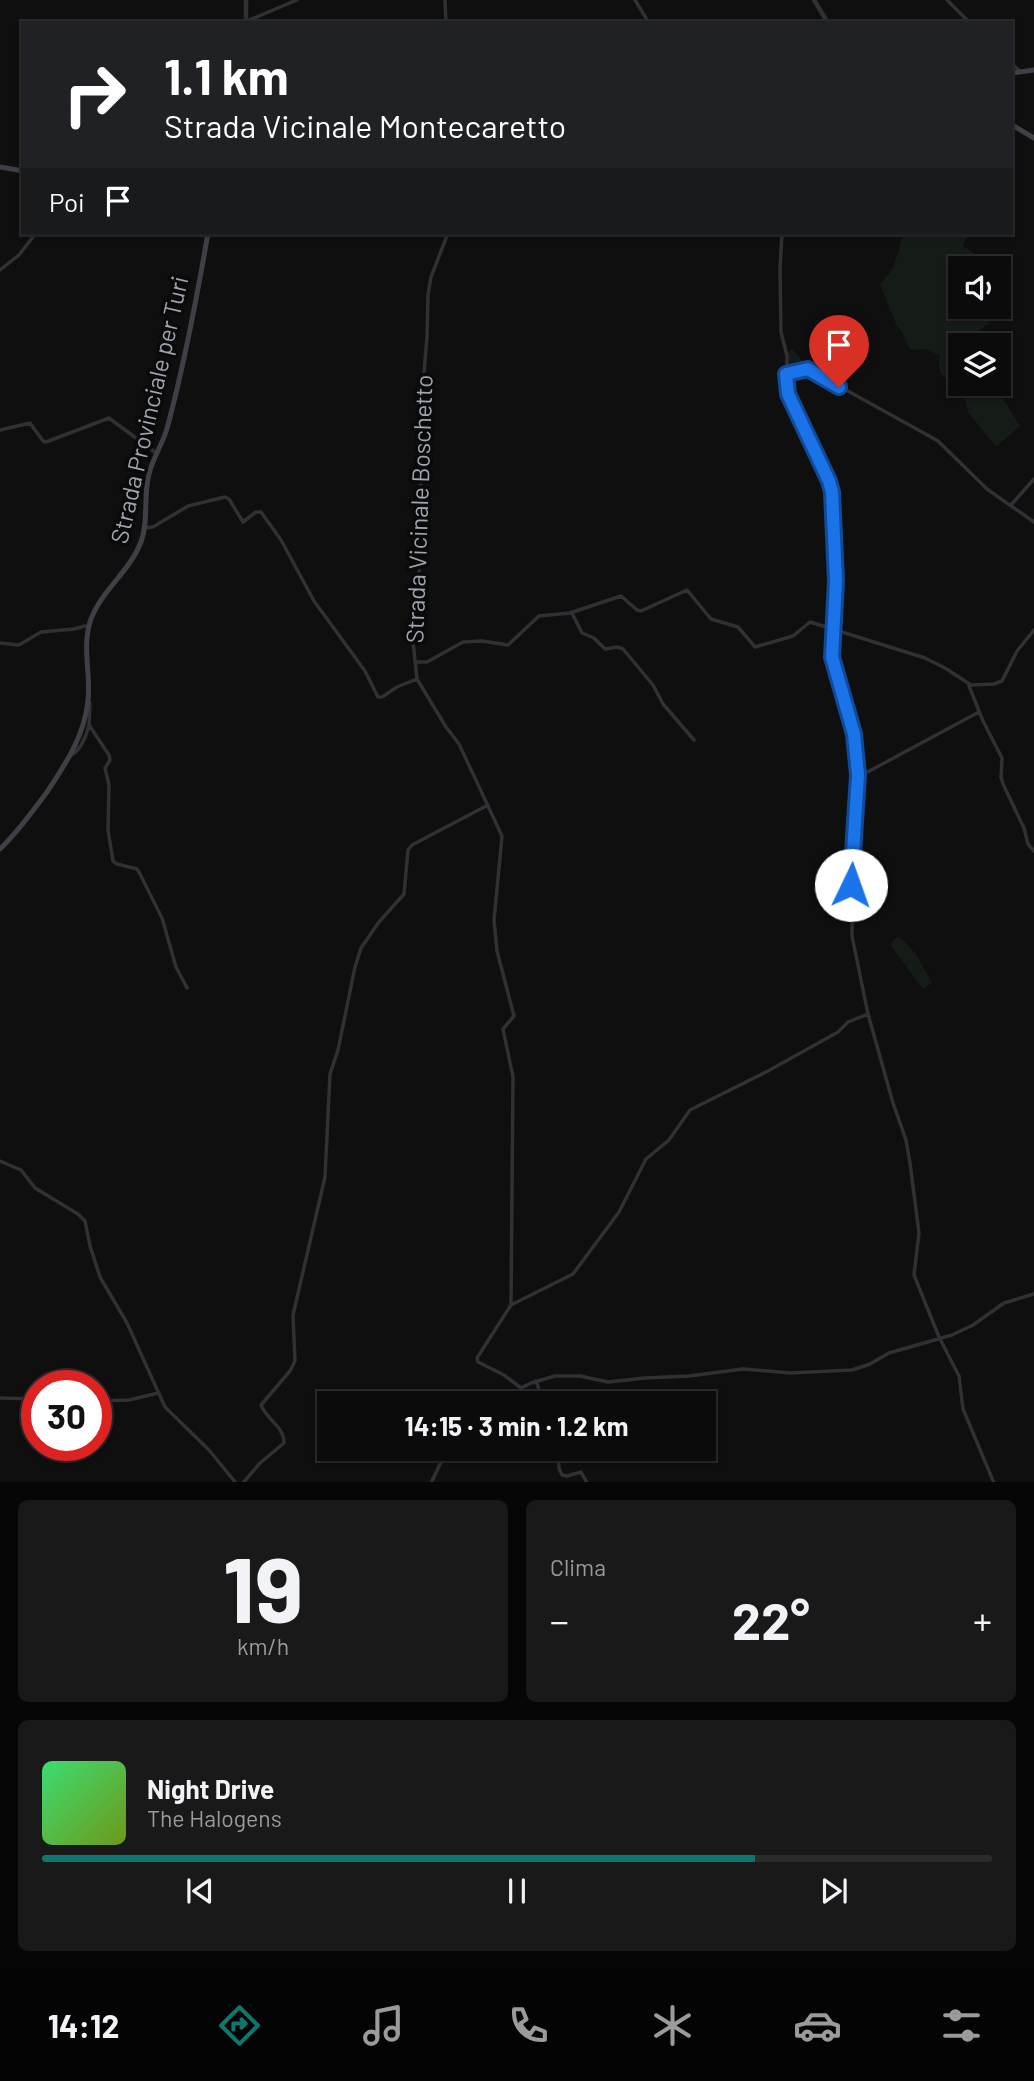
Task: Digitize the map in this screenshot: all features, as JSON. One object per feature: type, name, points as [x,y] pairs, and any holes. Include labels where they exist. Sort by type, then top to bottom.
[{"type":"main road","points":[[1013,73],[1034,69]]},
{"type":"main road","points":[[1013,126],[1034,138]]},
{"type":"main road","points":[[0,167],[21,171]]},
{"type":"main road","name":"Strada Provinciale per Turi","points":[[0,849],[30,816],[70,756],[83,730],[88,701],[87,646],[91,620],[104,596],[132,562],[142,540],[146,487],[151,464],[167,429],[179,382],[208,235]]},
{"type":"street","points":[[246,0],[247,21]]},
{"type":"street","points":[[249,21],[297,0]]},
{"type":"street","points":[[445,0],[446,21]]},
{"type":"street","points":[[635,0],[648,21]]},
{"type":"street","points":[[814,0],[827,21]]},
{"type":"street","points":[[947,0],[968,21]]},
{"type":"street","points":[[1013,65],[1020,71]]},
{"type":"street","points":[[0,270],[19,255],[34,235]]},
{"type":"street","name":"Strada Vicinale Boschetto","points":[[448,235],[431,277],[428,295],[418,444],[421,472],[419,577],[412,624],[417,679],[459,744],[502,836],[494,920],[497,951],[514,1016],[503,1028],[513,1077],[512,1305]]},
{"type":"street","points":[[782,235],[781,332],[787,356],[788,394],[832,492],[836,581],[832,662],[854,734],[858,775],[851,872],[852,936],[868,1014],[892,1103],[906,1140],[919,1233],[914,1275],[939,1337],[959,1376],[963,1409],[994,1482]]},
{"type":"street","points":[[786,374],[808,369],[932,437],[987,489],[1034,522]]},
{"type":"street","points":[[0,430],[30,423],[43,441],[49,442],[109,418],[156,453]]},
{"type":"street","points":[[1011,505],[1034,479]]},
{"type":"street","points":[[144,528],[153,527],[188,506],[225,498],[229,499],[243,522],[256,512],[261,512],[281,540],[314,601],[365,671],[378,697],[417,679]]},
{"type":"street","points":[[416,662],[427,662],[463,642],[482,640],[502,645],[510,644],[539,617],[572,612],[621,596],[641,611],[687,590],[712,620],[738,627],[755,647],[793,636],[810,622],[832,628],[925,658],[968,684],[1002,758],[1001,777],[1009,800],[1024,828],[1028,844],[1034,851]]},
{"type":"street","points":[[572,612],[582,633],[594,638],[605,649],[623,649],[653,685],[663,704],[694,740]]},
{"type":"street","points":[[0,643],[19,645],[41,632],[85,626]]},
{"type":"street","points":[[968,684],[994,684],[1002,681],[1017,650],[1034,630]]},
{"type":"street","points":[[70,756],[83,743],[89,725],[88,701]]},
{"type":"street","points":[[858,775],[979,712]]},
{"type":"street","points":[[89,725],[110,760],[105,768],[109,785],[108,830],[113,861],[137,869],[140,874],[162,918],[176,967],[187,988]]},
{"type":"street","points":[[243,1482],[284,1443],[284,1436],[262,1410],[261,1405],[290,1371],[295,1361],[292,1320],[325,1177],[330,1073],[338,1049],[358,955],[379,922],[404,894],[408,850],[411,845],[488,805]]},
{"type":"street","points":[[521,1388],[478,1362],[477,1357],[512,1305],[573,1274],[619,1212],[646,1159],[669,1140],[690,1110],[768,1071],[838,1032],[848,1022],[868,1014]]},
{"type":"street","points":[[0,1161],[21,1170],[35,1188],[85,1221],[100,1277],[127,1324],[165,1407],[209,1450],[236,1482]]},
{"type":"street","points":[[520,1391],[536,1381],[555,1376],[580,1376],[608,1382],[743,1369],[790,1373],[852,1370],[889,1353],[952,1335],[973,1325],[1004,1303],[1034,1294]]},
{"type":"street","points":[[536,1381],[539,1391]]},
{"type":"street","points":[[112,1401],[129,1400],[158,1393]]},
{"type":"street","points":[[0,1398],[21,1399]]},
{"type":"street","points":[[432,1482],[442,1461]]},
{"type":"street","points":[[559,1461],[562,1475],[581,1472],[587,1482]]},
{"type":"shaded area","points":[[903,235],[968,235],[963,246],[977,256],[948,256],[948,319],[992,319],[977,333],[948,333],[948,379],[940,372],[940,355],[924,349],[910,350],[880,285],[893,268]]},
{"type":"shaded area","points":[[792,349],[807,366],[792,372],[788,370],[788,352]]},
{"type":"shaded area","points":[[964,396],[1001,396],[1020,426],[996,447],[968,412]]},
{"type":"shaded area","points":[[899,936],[916,954],[932,983],[923,989],[891,946]]},
{"type":"route","points":[[839,387],[808,369],[786,374],[786,389],[832,492],[836,581],[832,662],[854,734],[858,775],[851,885]]}]
